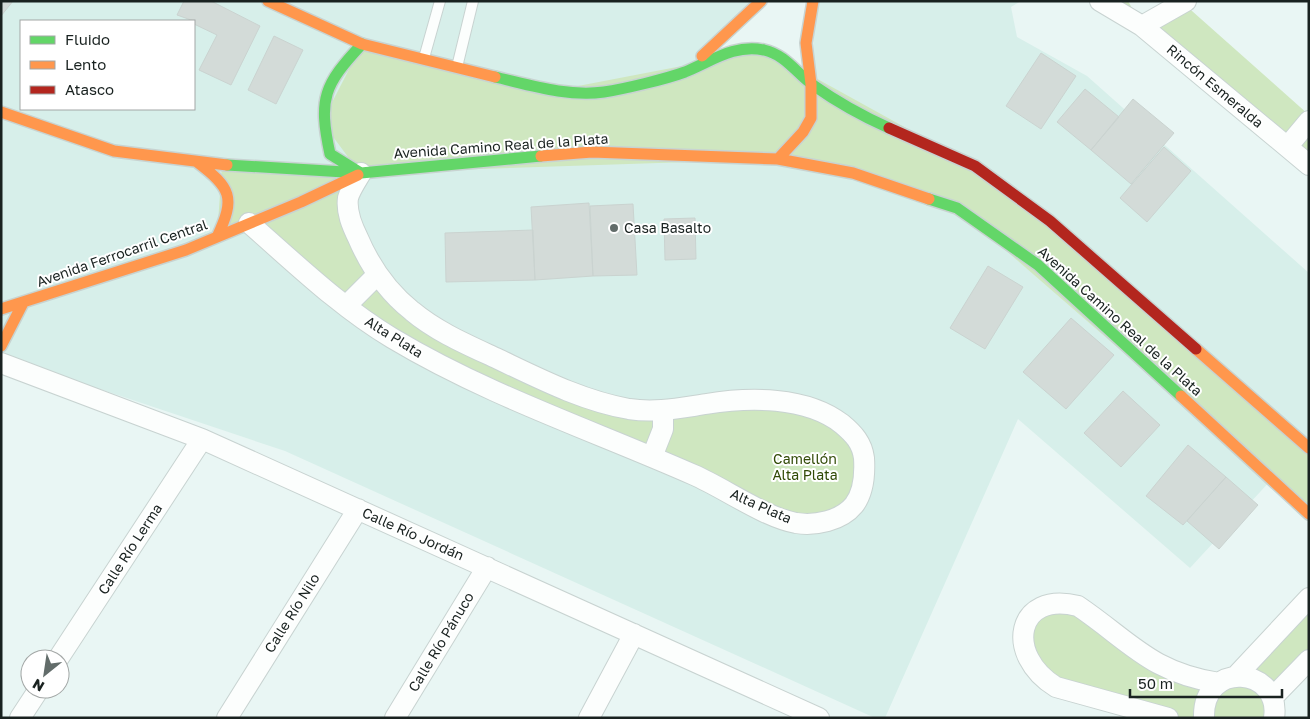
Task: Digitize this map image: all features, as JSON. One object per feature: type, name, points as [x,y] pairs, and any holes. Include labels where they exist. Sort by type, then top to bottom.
[{"type":"main road","name":"Avenida Camino Real de la Plata","points":[[268,1],[362,44],[552,91],[603,92],[684,72],[729,51],[747,48],[765,50],[783,57],[811,84],[854,112],[975,166],[1043,216],[1309,448]]},
{"type":"main road","points":[[684,72],[761,1]]},
{"type":"main road","points":[[778,159],[803,132],[810,118],[811,84],[806,44],[813,1]]},
{"type":"main road","points":[[361,173],[330,154],[322,122],[322,103],[327,87],[340,67],[362,44]]},
{"type":"main road","name":"Avenida Camino Real de la Plata","points":[[1,112],[114,151],[197,162],[361,173],[429,165],[592,152],[778,159],[853,173],[957,208],[1038,266],[1309,514]]},
{"type":"main road","points":[[197,162],[224,182],[231,195],[228,212],[217,237]]},
{"type":"main road","name":"Avenida Ferrocarril Central","points":[[1,309],[186,250],[361,173]]},
{"type":"main road","points":[[1,346],[23,303]]},
{"type":"street","name":"Rincón Esmeralda","points":[[1100,1],[1142,26],[1309,165]]},
{"type":"street","points":[[1142,26],[1186,1]]},
{"type":"street","points":[[1288,146],[1309,121]]},
{"type":"street","name":"Alta Plata","points":[[250,223],[346,306],[390,337],[464,378],[577,428],[652,457],[794,523],[817,524],[838,518],[854,505],[866,477],[863,447],[853,433],[832,416],[799,406],[770,401],[738,400],[663,412],[630,409],[566,391],[438,330],[409,310],[377,275],[350,221],[348,197],[361,173]]},
{"type":"street","points":[[346,306],[377,275]]},
{"type":"street","name":"Calle Río Jordán","points":[[1,364],[202,439],[819,718]]},
{"type":"street","points":[[652,457],[663,429],[663,412]]},
{"type":"street","name":"Calle Río Lerma","points":[[65,649],[202,439]]},
{"type":"street","name":"Calle Río Nilo","points":[[227,718],[358,509]]},
{"type":"street","name":"Calle Río Pánuco","points":[[395,718],[487,567]]},
{"type":"street","points":[[1204,718],[1204,706],[1208,695],[1228,679],[1309,598]]},
{"type":"street","points":[[1168,718],[1056,687],[1042,678],[1028,661],[1023,646],[1023,634],[1033,614],[1049,604],[1065,603],[1078,606],[1148,659],[1194,679],[1248,677],[1259,682],[1272,698],[1274,718]]},
{"type":"street","points":[[589,718],[634,634]]},
{"type":"street","points":[[1272,698],[1309,660]]},
{"type":"street","points":[[20,718],[32,699]]},
{"type":"lane","points":[[423,60],[440,1]]},
{"type":"lane","points":[[456,68],[473,1]]},
{"type":"shaded area","points":[[1,1],[761,1],[684,72],[778,159],[957,208],[1272,479],[1190,568],[1018,419],[885,718],[875,718],[285,451],[1,356]]},
{"type":"shaded area","points":[[816,1],[1021,1],[1011,7],[1017,37],[1087,76],[1309,273],[1309,448],[811,84]]},
{"type":"green space","points":[[1100,1],[1128,1],[1142,26],[1183,3],[1309,115],[1309,165]]},
{"type":"green space","name":"Camellón Alta Plata","points":[[362,44],[552,91],[765,50],[975,166],[1309,448],[1309,514],[957,208],[778,159],[361,173],[350,221],[409,310],[601,402],[799,406],[863,447],[854,505],[794,523],[390,337],[250,223],[217,237],[222,165],[360,173],[322,122]]},
{"type":"green space","points":[[1309,598],[1309,660],[1272,698],[1274,718],[1168,718],[1056,687],[1023,634],[1027,623],[1065,603],[1114,635],[1219,683]]},
{"type":"building","points":[[1,1],[13,1],[1,16]]},
{"type":"building","points":[[184,1],[211,1],[260,26],[231,85],[199,70],[217,35],[195,24],[195,20],[177,15]]},
{"type":"building","points":[[274,36],[303,50],[276,104],[248,90]]},
{"type":"building","points":[[1041,53],[1076,76],[1041,129],[1006,106]]},
{"type":"building","points":[[1085,89],[1119,117],[1091,150],[1057,122]]},
{"type":"building","points":[[1133,99],[1174,133],[1131,184],[1091,150]]},
{"type":"building","points":[[1164,147],[1191,171],[1147,222],[1120,198]]},
{"type":"building","points":[[589,203],[593,276],[535,280],[531,207]]},
{"type":"building","points":[[633,204],[637,275],[593,276],[590,206]]},
{"type":"building","points":[[695,218],[696,259],[665,260],[664,219]]},
{"type":"building","points":[[533,230],[535,280],[446,282],[445,233]]},
{"type":"building","points":[[988,266],[1023,287],[985,349],[950,328]]},
{"type":"building","points":[[1071,318],[1114,355],[1066,409],[1023,372]]},
{"type":"building","points":[[1123,391],[1160,425],[1121,467],[1084,433]]},
{"type":"building","points":[[1188,445],[1226,477],[1183,525],[1146,496]]},
{"type":"building","points":[[1226,477],[1258,505],[1219,549],[1187,521]]},
{"type":"traffic: fast","points":[[359,172],[330,154],[326,135],[325,105],[327,93],[332,82],[349,58],[362,44]]},
{"type":"traffic: fast","points":[[495,77],[562,92],[604,92],[645,84],[677,75],[733,51],[743,49],[764,50],[772,52],[785,60],[813,85],[831,97],[859,114],[889,128]]},
{"type":"traffic: fast","points":[[227,165],[361,173],[541,156]]},
{"type":"traffic: fast","points":[[929,199],[957,208],[1038,265],[1181,396]]},
{"type":"traffic: slow","points":[[268,1],[362,44],[495,77]]},
{"type":"traffic: slow","points":[[702,56],[761,1]]},
{"type":"traffic: slow","points":[[778,159],[803,132],[811,118],[811,84],[806,43],[813,1]]},
{"type":"traffic: slow","points":[[1,112],[114,151],[227,165]]},
{"type":"traffic: slow","points":[[541,156],[592,152],[778,159],[853,173],[929,199]]},
{"type":"traffic: slow","points":[[197,162],[217,179],[227,194],[227,212],[217,237]]},
{"type":"traffic: slow","points":[[1,309],[186,250],[301,202],[358,175]]},
{"type":"traffic: slow","points":[[1,346],[23,303]]},
{"type":"traffic: slow","points":[[1196,349],[1309,448]]},
{"type":"traffic: slow","points":[[1181,396],[1309,514]]},
{"type":"traffic: jam","points":[[889,128],[975,166],[1050,221],[1196,349]]},
{"type":"place","name":"Casa Basalto","points":[[614,228]]}]
